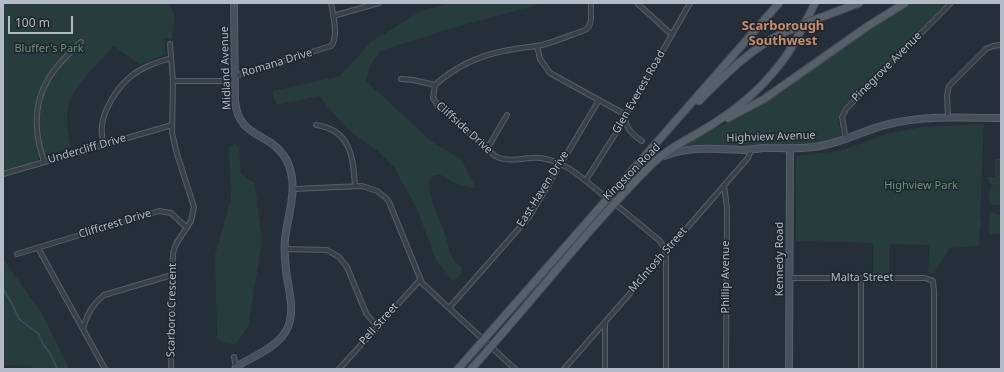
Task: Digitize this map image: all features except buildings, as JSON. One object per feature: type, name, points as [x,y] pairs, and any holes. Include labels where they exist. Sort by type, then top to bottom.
[{"type":"main road","name":"Kingston Road","points":[[458,369],[779,3]]},
{"type":"main road","name":"Kingston Road","points":[[471,369],[615,204],[652,164],[666,151],[715,123],[745,102],[765,82],[787,55],[815,3]]},
{"type":"main road","points":[[674,124],[690,110],[733,66],[766,42],[814,20],[859,3]]},
{"type":"main road","points":[[715,123],[749,108],[764,99],[868,26],[905,3]]},
{"type":"street","name":"Midland Avenue","points":[[234,3],[235,109],[240,121],[249,130],[268,141],[282,154],[291,172],[293,189],[285,249],[285,263],[291,308],[289,325],[282,338],[274,345],[239,365],[235,369]]},
{"type":"street","points":[[331,3],[333,16],[379,3]]},
{"type":"street","name":"Cliffside Drive","points":[[591,3],[590,28],[537,46],[514,49],[486,56],[451,73],[435,85],[433,98],[437,105],[496,156],[503,159],[541,158],[560,163],[575,171],[660,241],[666,251]]},
{"type":"street","points":[[637,3],[672,35]]},
{"type":"street","name":"Glen Everest Road","points":[[586,180],[616,133],[690,3]]},
{"type":"street","name":"Pinegrove Avenue","points":[[846,140],[842,117],[846,109],[951,3]]},
{"type":"street","name":"Romana Drive","points":[[173,81],[227,81],[231,80],[235,76],[331,46],[334,43],[335,37],[333,16]]},
{"type":"street","points":[[44,162],[37,130],[39,102],[45,84],[55,68],[81,42]]},
{"type":"street","name":"Scarboro Crescent","points":[[170,44],[173,81],[172,125],[174,142],[194,207],[194,214],[172,253],[171,369]]},
{"type":"street","points":[[948,118],[947,95],[949,86],[986,49],[1001,45]]},
{"type":"street","points":[[537,46],[540,59],[550,73],[626,115],[626,123],[630,131],[642,141]]},
{"type":"street","points":[[105,144],[102,135],[104,117],[119,89],[134,74],[150,65],[171,58]]},
{"type":"street","name":"Cliffside Drive","points":[[401,79],[435,85]]},
{"type":"street","name":"East Haven Drive","points":[[449,308],[529,217],[599,100]]},
{"type":"street","points":[[487,149],[507,115]]},
{"type":"street","name":"Highview Avenue","points":[[658,159],[670,154],[684,151],[706,149],[751,150],[761,148],[790,148],[826,145],[846,140],[889,124],[919,119],[1001,118]]},
{"type":"street","name":"Undercliff Drive","points":[[3,174],[172,125]]},
{"type":"street","points":[[316,125],[331,129],[344,140],[353,160],[355,186]]},
{"type":"street","name":"Kennedy Road","points":[[789,369],[790,148]]},
{"type":"street","name":"McIntosh Street","points":[[564,369],[748,158],[751,150]]},
{"type":"street","name":"Phillip Avenue","points":[[724,185],[727,208],[726,369]]},
{"type":"street","points":[[293,189],[355,186],[377,191],[386,198],[393,211],[420,280],[425,287],[515,369]]},
{"type":"street","name":"Cliffcrest Drive","points":[[18,254],[159,211],[172,213],[187,228]]},
{"type":"street","points":[[38,248],[105,369]]},
{"type":"street","points":[[285,249],[327,250],[339,257],[347,267],[366,313],[377,327]]},
{"type":"street","points":[[666,251],[666,369]]},
{"type":"street","points":[[83,329],[91,308],[95,302],[104,295],[172,275]]},
{"type":"street","name":"Malta Street","points":[[789,278],[925,278],[933,281],[934,369]]},
{"type":"street","points":[[861,278],[861,369]]},
{"type":"street","name":"Pell Street","points":[[339,369],[420,280]]},
{"type":"street","points":[[605,322],[605,369]]},
{"type":"street","name":"Midland Avenue","points":[[234,357],[235,369]]},
{"type":"green space","name":"Bluffer's Park","points":[[3,3],[169,3],[175,17],[172,38],[165,39],[165,54],[140,65],[114,46],[81,83],[71,100],[67,118],[71,148],[39,157],[35,162],[3,171]]},
{"type":"green space","points":[[452,3],[543,3],[446,30],[380,51],[371,64],[366,81],[431,141],[461,159],[476,188],[457,184],[441,175],[432,177],[430,182],[432,200],[450,253],[462,269],[460,275],[453,281],[436,260],[418,211],[394,167],[379,152],[346,128],[319,96],[276,105],[272,91],[340,76],[371,42],[421,11]]},
{"type":"green space","points":[[911,3],[947,3],[842,108],[838,118],[841,132],[841,137],[839,139],[803,145],[762,145],[753,148],[740,148],[735,146],[693,147],[681,149],[681,147],[690,141],[756,107],[871,27]]},
{"type":"green space","name":"Highview Park","points":[[984,124],[980,220],[982,224],[980,226],[979,246],[950,248],[934,273],[928,273],[929,245],[889,244],[889,275],[873,275],[873,243],[796,241],[796,156],[839,151],[887,134],[922,127]]},
{"type":"green space","points":[[235,144],[239,148],[241,173],[255,184],[262,242],[248,327],[235,345],[224,343],[217,338],[215,255],[231,199],[229,147]]},
{"type":"green space","points":[[995,159],[1001,159],[1001,187],[994,187],[1001,188],[1001,205],[989,203],[990,189],[992,187],[987,177],[995,177]]},
{"type":"green space","points":[[990,212],[1001,215],[1001,234],[990,234]]},
{"type":"green space","points":[[3,259],[41,312],[69,369],[33,369],[32,366],[3,365]]},
{"type":"waterway","points":[[3,289],[19,319],[39,334],[57,369]]},
{"type":"district","name":"Scarborough Southwest","points":[[783,34]]}]
